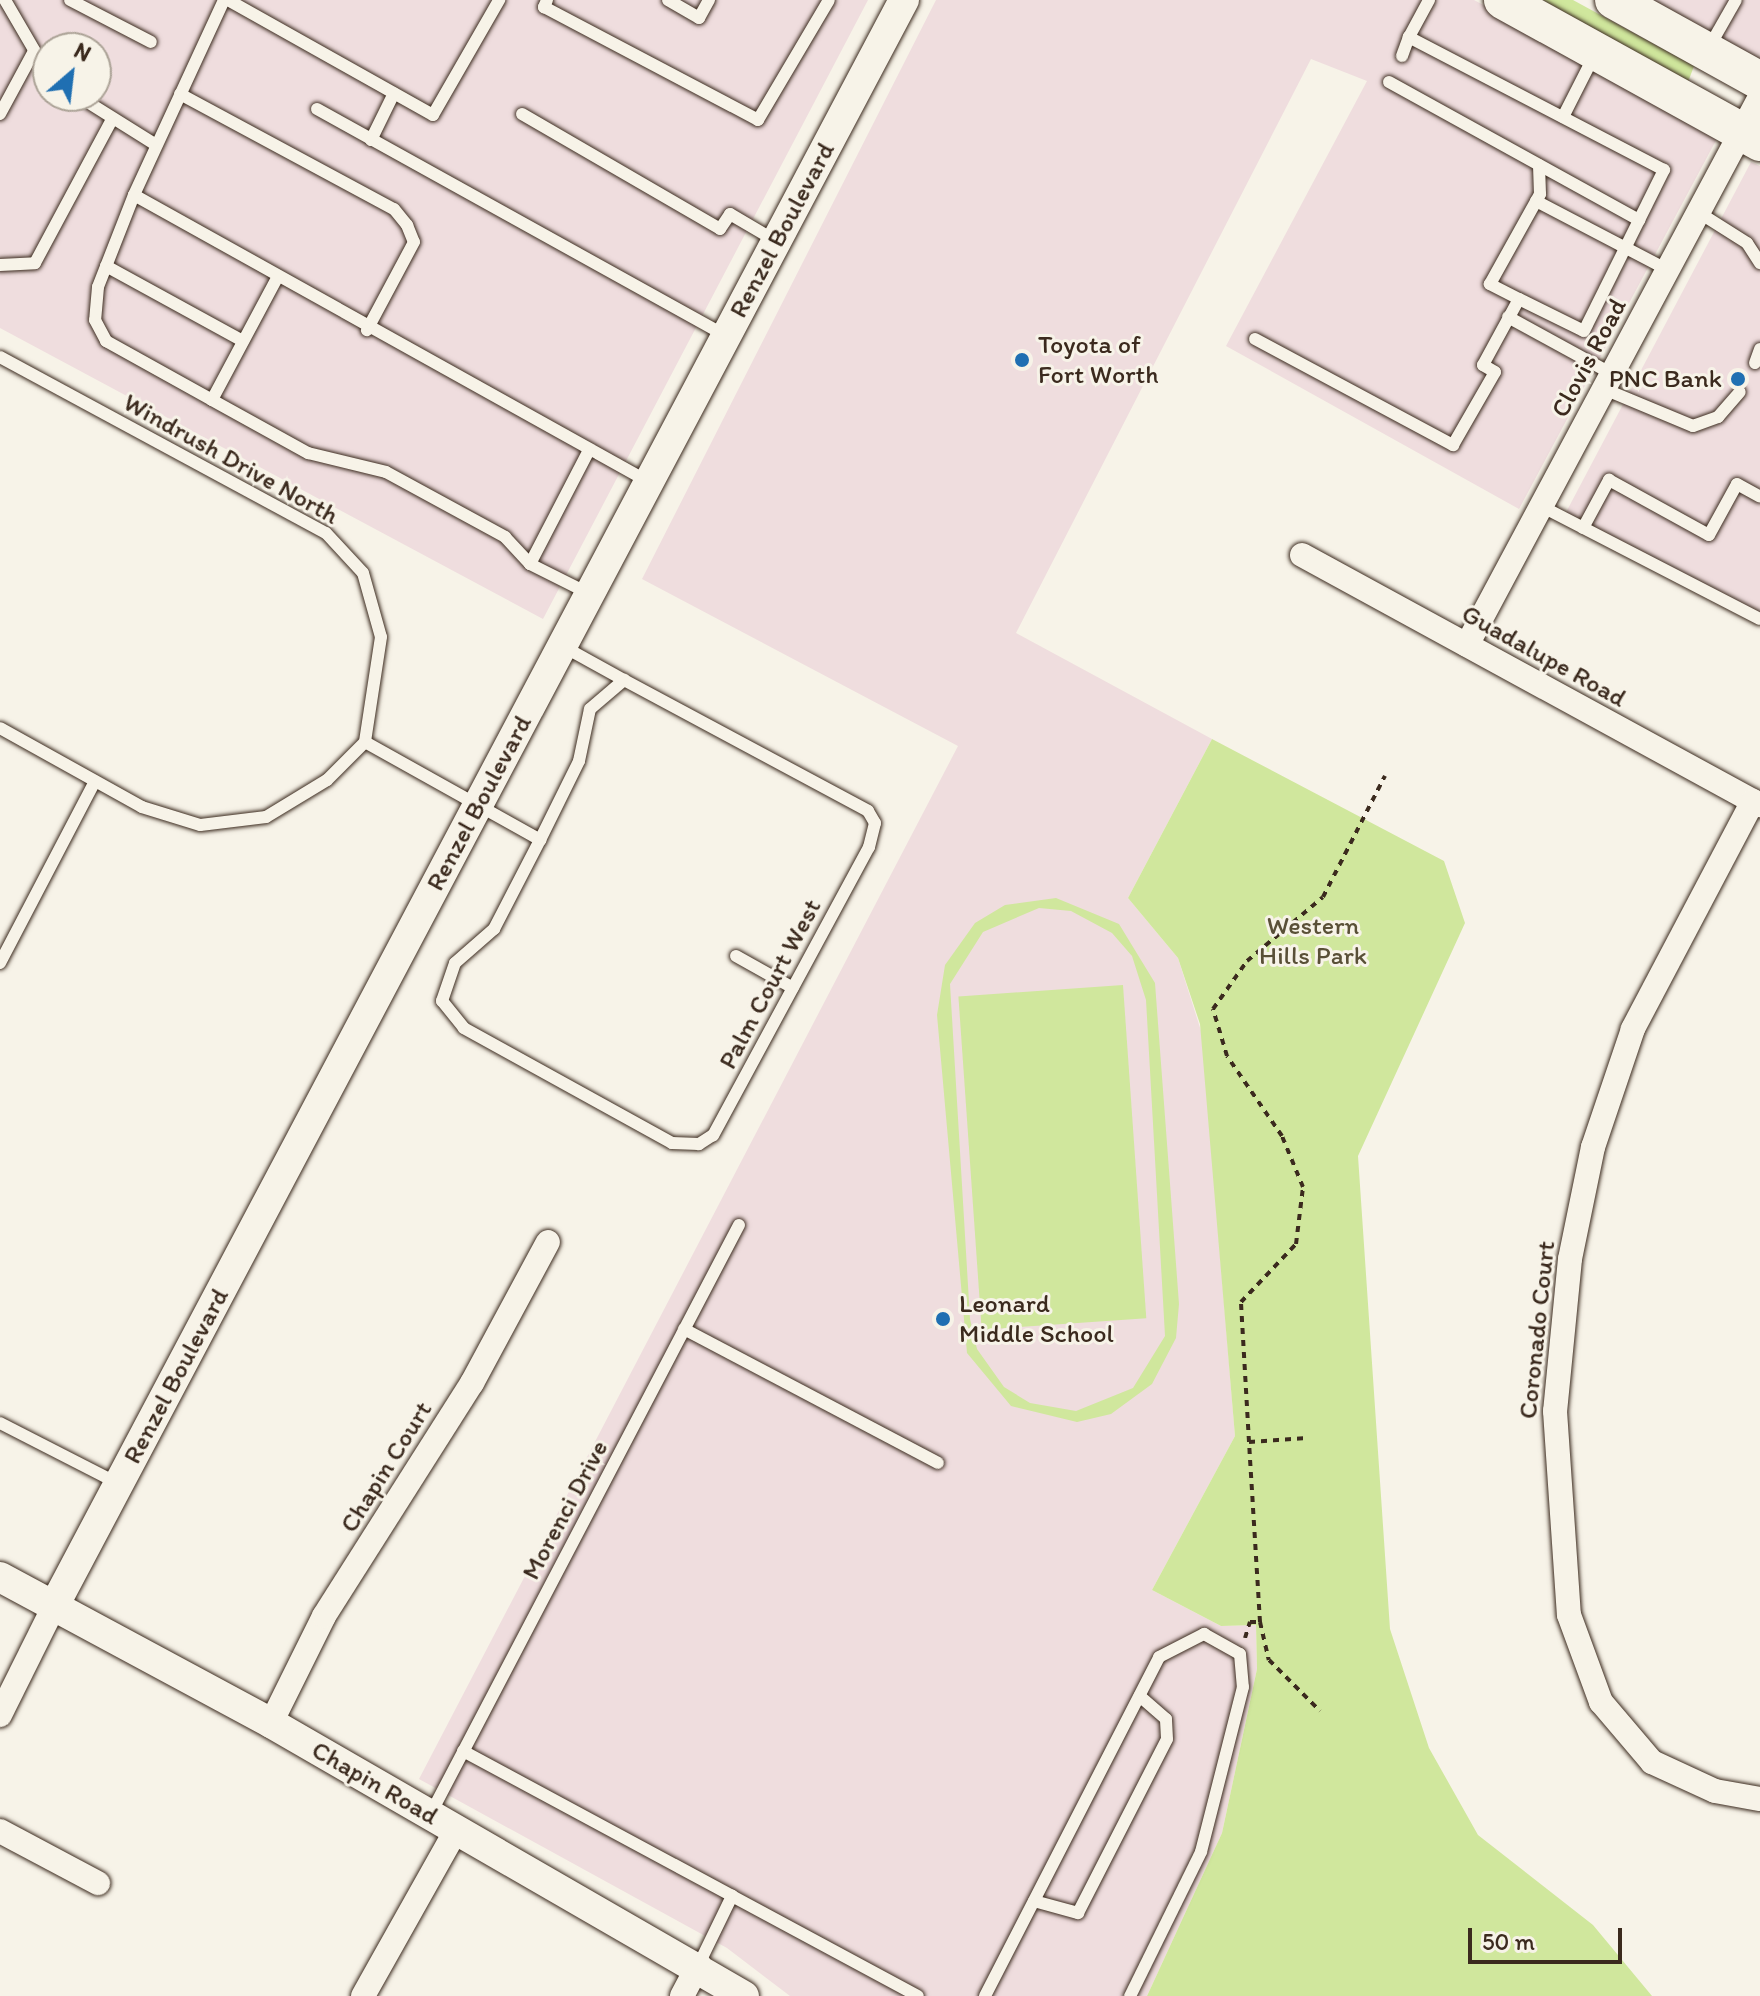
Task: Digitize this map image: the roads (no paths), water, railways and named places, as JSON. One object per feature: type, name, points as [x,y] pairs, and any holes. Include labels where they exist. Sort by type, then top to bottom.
[{"type":"main road","points":[[1503,0],[1751,137]]},
{"type":"main road","points":[[1614,0],[1760,81]]},
{"type":"street","name":"Renzel Boulevard","points":[[54,1606],[904,0]]},
{"type":"street","name":"Clovis Road","points":[[1467,645],[1698,212],[1751,137],[1760,97]]},
{"type":"street","name":"Guadalupe Road","points":[[1302,555],[1757,803]]},
{"type":"street","name":"Coronado Court","points":[[1757,803],[1640,1015],[1593,1147],[1570,1259],[1555,1411],[1569,1615],[1601,1702],[1652,1762],[1715,1791],[1760,1799]]},
{"type":"street","name":"Chapin Court","points":[[271,1723],[324,1616],[472,1383],[548,1242]]},
{"type":"street","name":"Chapin Road","points":[[0,1577],[271,1723],[456,1830],[699,1964],[744,1996]]},
{"type":"street","points":[[0,1715],[54,1606]]},
{"type":"street","points":[[363,1996],[456,1830]]},
{"type":"street","points":[[0,1831],[98,1883]]},
{"type":"street","points":[[682,1996],[699,1964]]},
{"type":"lane","points":[[70,0],[151,42]]},
{"type":"lane","points":[[499,0],[433,115],[226,0],[134,195],[106,266],[95,320],[106,341],[212,400],[308,453],[386,472],[505,537],[530,564],[590,594]]},
{"type":"lane","points":[[547,0],[544,7],[758,120],[829,0]]},
{"type":"lane","points":[[668,0],[699,18],[709,0]]},
{"type":"lane","points":[[1402,56],[1429,0]]},
{"type":"lane","points":[[1707,52],[1736,0]]},
{"type":"lane","points":[[6,1],[32,47]]},
{"type":"lane","points":[[1409,37],[1664,170],[1584,331],[1490,284],[1536,201],[1539,165]]},
{"type":"lane","points":[[1563,117],[1596,51]]},
{"type":"lane","points":[[0,114],[32,55]]},
{"type":"lane","points":[[1389,82],[1639,220]]},
{"type":"lane","points":[[371,140],[394,93]]},
{"type":"lane","points":[[180,94],[394,209],[407,225],[414,242],[367,330]]},
{"type":"lane","points":[[317,109],[726,336]]},
{"type":"lane","points":[[99,112],[156,145]]},
{"type":"lane","points":[[522,114],[720,229],[730,214],[776,241]]},
{"type":"lane","points":[[0,265],[35,263],[111,121]]},
{"type":"lane","points":[[134,195],[276,280],[588,452],[649,482]]},
{"type":"lane","points":[[1536,201],[1668,270]]},
{"type":"lane","points":[[1698,212],[1747,243],[1760,263]]},
{"type":"lane","points":[[106,266],[243,341]]},
{"type":"lane","points":[[212,400],[276,280]]},
{"type":"lane","points":[[1255,339],[1453,445],[1495,372],[1483,365],[1519,299]]},
{"type":"lane","points":[[1508,317],[1608,381],[1693,426],[1718,417],[1740,392]]},
{"type":"lane","points":[[1755,363],[1760,349]]},
{"type":"lane","name":"Windrush Drive North","points":[[0,357],[326,533],[354,561],[381,637],[365,742]]},
{"type":"lane","points":[[530,564],[588,452]]},
{"type":"lane","points":[[1583,528],[1609,480],[1709,535],[1737,484],[1760,497]]},
{"type":"lane","points":[[1541,506],[1760,619]]},
{"type":"lane","points":[[562,646],[624,680]]},
{"type":"lane","name":"Palm Court West","points":[[624,680],[868,811],[875,823],[793,988],[713,1135],[689,1145],[672,1143],[464,1028],[442,1001],[445,983],[455,963],[494,929],[540,840],[579,761],[590,709],[624,680]]},
{"type":"lane","points":[[0,728],[95,781],[179,820],[231,824],[266,817],[327,780],[365,742],[540,840]]},
{"type":"lane","points":[[0,963],[95,781]]},
{"type":"lane","points":[[736,956],[793,988]]},
{"type":"lane","name":"Morenci Drive","points":[[430,1815],[739,1225]]},
{"type":"lane","points":[[684,1329],[938,1463]]},
{"type":"lane","points":[[0,1423],[119,1484]]},
{"type":"lane","points":[[985,1996],[1159,1657],[1181,1641],[1204,1634],[1240,1654],[1243,1687],[1201,1852],[1130,1996]]},
{"type":"lane","points":[[1034,1901],[1078,1913],[1169,1730],[1140,1696]]},
{"type":"lane","points":[[463,1751],[918,1996]]},
{"type":"lane","points":[[699,1964],[732,1896]]},
{"type":"place","name":"Toyota of Fort Worth","points":[[1022,360]]},
{"type":"place","name":"PNC Bank","points":[[1738,379]]},
{"type":"place","name":"Leonard Middle School","points":[[943,1319]]},
{"type":"park label","name":"Western Hills Park","points":[[1313,941]]}]
